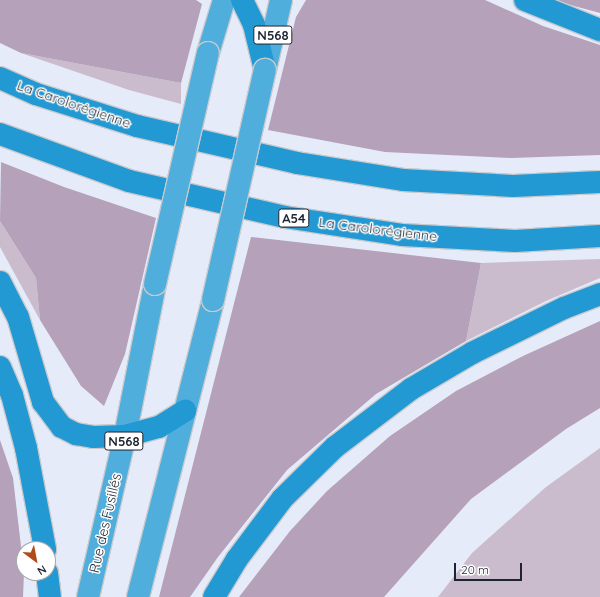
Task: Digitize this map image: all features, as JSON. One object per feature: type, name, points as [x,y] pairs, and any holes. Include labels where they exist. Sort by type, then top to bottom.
[{"type":"highway","name":"Rue des Fusillés","points":[[88,597],[126,436],[155,284],[208,53],[224,0]]},
{"type":"highway","points":[[242,0],[254,25],[265,70]]},
{"type":"highway","name":"N568","points":[[138,597],[213,300],[281,0]]},
{"type":"highway","points":[[525,0],[600,30]]},
{"type":"highway","name":"La Carolorégienne","points":[[0,78],[36,94],[137,126],[297,163],[403,180],[513,186],[600,182]]},
{"type":"highway","name":"La Carolorégienne","points":[[0,134],[129,181],[285,217],[402,235],[515,241],[600,236]]},
{"type":"highway","points":[[0,282],[18,317],[36,384],[51,416],[62,427],[76,434],[94,437],[126,436],[159,427],[185,411]]},
{"type":"highway","points":[[214,597],[237,559],[282,499],[335,447],[411,389],[472,353],[564,308],[600,294]]},
{"type":"highway","points":[[0,367],[12,395],[26,448],[43,541]]},
{"type":"highway","points":[[48,581],[50,597]]},
{"type":"shaded area","points":[[0,0],[196,0],[202,4],[181,83],[21,53],[0,43]]},
{"type":"shaded area","points":[[306,0],[485,0],[543,26],[600,45],[600,155],[511,158],[385,152],[268,130],[296,17]]},
{"type":"shaded area","points":[[552,0],[600,0],[600,13]]},
{"type":"shaded area","points":[[21,53],[181,83],[181,104],[129,90]]},
{"type":"shaded area","points":[[1,162],[64,187],[156,218],[125,354],[104,406],[81,386],[40,320],[36,278],[0,221]]},
{"type":"shaded area","points":[[0,221],[36,278],[40,320],[0,247]]},
{"type":"shaded area","points":[[251,237],[481,263],[466,341],[376,394],[287,470],[218,557],[190,597],[159,597]]},
{"type":"shaded area","points":[[600,259],[600,278],[546,301],[466,341],[481,263]]},
{"type":"shaded area","points":[[600,321],[600,408],[566,429],[471,499],[384,597],[239,597],[290,531],[327,491],[390,436],[456,391],[523,356]]},
{"type":"shaded area","points":[[0,440],[13,478],[20,541],[16,541],[16,581],[24,581],[23,597],[0,597]]},
{"type":"shaded area","points":[[600,448],[600,597],[438,597],[472,553],[546,487]]}]
